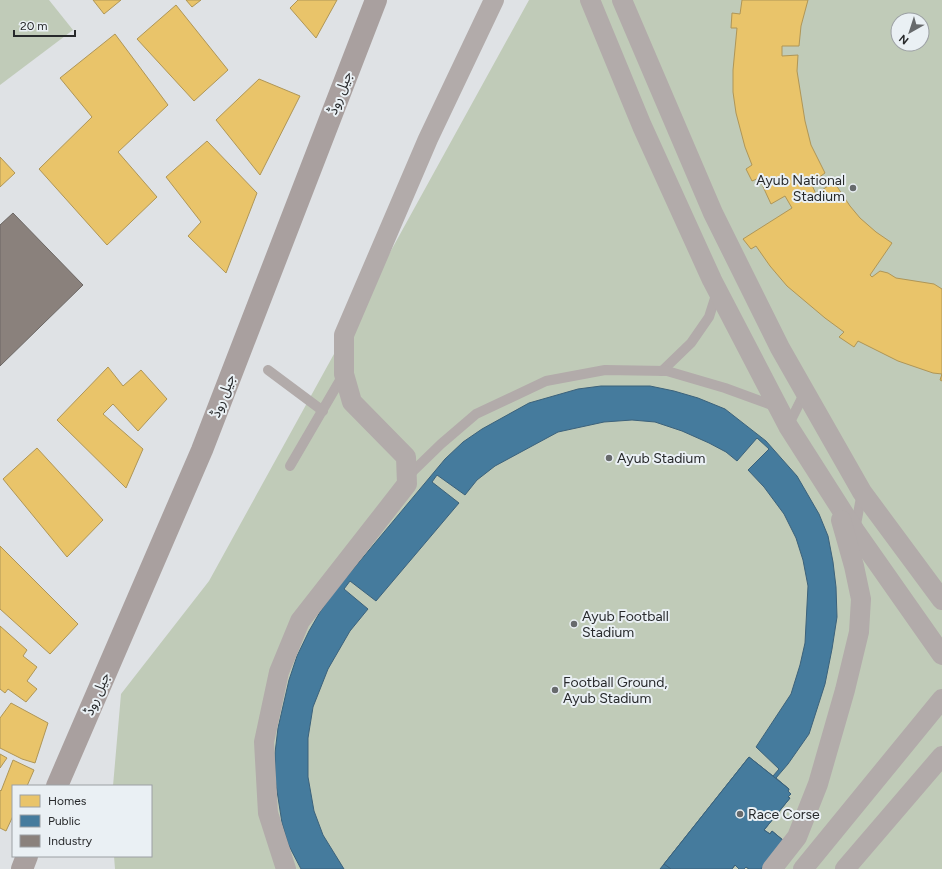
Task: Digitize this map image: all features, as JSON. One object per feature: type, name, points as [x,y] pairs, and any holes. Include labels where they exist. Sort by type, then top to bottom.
[{"type":"main road","name":"جیل روڈ","points":[[58,785],[202,450],[376,0]]},
{"type":"main road","points":[[22,869],[27,857]]},
{"type":"street","points":[[286,869],[268,813],[264,742],[278,672],[300,621],[407,484],[406,457],[352,402],[344,374],[344,335],[428,139],[494,0]]},
{"type":"street","points":[[590,0],[642,126],[717,290],[778,408],[855,531],[942,655]]},
{"type":"street","points":[[622,0],[713,213],[780,348],[862,492],[942,600]]},
{"type":"street","points":[[772,869],[797,837],[818,784],[845,690],[859,632],[861,599],[854,566],[836,501]]},
{"type":"street","points":[[854,566],[855,531]]},
{"type":"street","points":[[803,869],[942,699]]},
{"type":"street","points":[[845,869],[942,756]]},
{"type":"lane","points":[[662,371],[691,343],[709,317],[717,290]]},
{"type":"lane","points":[[268,370],[323,411]]},
{"type":"lane","points":[[406,477],[476,414],[546,381],[605,370],[667,371],[725,388],[778,408]]},
{"type":"lane","points":[[290,466],[344,374]]},
{"type":"lane","points":[[788,426],[805,392]]},
{"type":"lane","points":[[855,531],[862,492]]},
{"type":"green space","points":[[0,0],[49,0],[73,30],[0,85]]},
{"type":"green space","name":"Ayub Stadium","points":[[529,0],[942,0],[942,869],[115,869],[114,857],[152,857],[152,785],[113,785],[121,694],[209,581]]},
{"type":"building: Homes","points":[[93,0],[121,0],[104,14]]},
{"type":"building: Homes","points":[[186,0],[201,0],[192,7]]},
{"type":"building: Homes","points":[[298,0],[337,0],[316,38],[290,8]]},
{"type":"building: Homes","points":[[742,0],[808,0],[801,26],[799,46],[782,46],[782,56],[798,55],[797,71],[805,121],[811,145],[825,173],[811,183],[816,194],[834,182],[860,218],[892,243],[870,275],[872,277],[880,271],[888,273],[896,278],[934,284],[942,289],[942,374],[933,373],[898,361],[858,341],[854,347],[839,337],[844,332],[787,286],[756,246],[751,249],[743,239],[792,208],[785,196],[771,204],[759,178],[752,181],[746,169],[752,165],[745,147],[736,113],[733,92],[733,70],[737,28],[731,28],[732,13],[740,14]]},
{"type":"building: Homes","points":[[176,5],[228,70],[194,101],[137,39]]},
{"type":"building: Homes","points":[[115,34],[168,105],[118,152],[157,197],[107,245],[39,169],[92,117],[60,78]]},
{"type":"building: Homes","points":[[259,79],[300,96],[260,175],[216,120]]},
{"type":"building: Homes","points":[[207,141],[257,193],[226,273],[188,236],[201,222],[166,177]]},
{"type":"building: Homes","points":[[0,157],[15,173],[0,187]]},
{"type":"building: Homes","points":[[108,367],[123,386],[141,370],[167,399],[138,431],[113,404],[103,414],[143,449],[126,488],[57,420]]},
{"type":"building: Homes","points":[[37,448],[103,520],[67,557],[3,479]]},
{"type":"building: Homes","points":[[0,546],[78,624],[50,654],[0,609]]},
{"type":"building: Homes","points":[[0,626],[27,650],[23,656],[37,667],[27,681],[37,689],[26,702],[8,689],[5,693],[0,689]]},
{"type":"building: Homes","points":[[11,703],[48,723],[35,763],[22,759],[0,748],[0,718]]},
{"type":"building: Homes","points":[[0,754],[7,758],[0,768]]},
{"type":"building: Homes","points":[[13,760],[34,770],[27,785],[12,785],[12,818],[6,831],[0,828],[0,790],[1,791]]},
{"type":"building: Public","points":[[601,386],[650,386],[698,398],[725,409],[766,441],[797,476],[819,514],[828,536],[836,587],[837,617],[825,684],[809,734],[788,764],[776,778],[789,789],[788,791],[791,794],[788,797],[790,798],[764,830],[770,834],[772,831],[784,841],[761,869],[749,869],[746,867],[744,869],[739,869],[735,865],[732,869],[660,869],[749,757],[773,776],[779,769],[756,747],[791,694],[805,643],[808,586],[803,560],[796,538],[784,514],[764,487],[748,470],[769,449],[757,438],[737,461],[726,452],[682,431],[655,422],[632,420],[604,422],[558,432],[495,466],[477,480],[465,495],[437,475],[432,482],[459,503],[376,601],[350,581],[344,589],[368,609],[350,631],[328,669],[313,707],[308,738],[308,777],[314,811],[323,835],[344,869],[301,869],[288,844],[282,823],[275,778],[275,753],[278,728],[289,680],[297,656],[320,612],[334,592],[445,459],[463,442],[482,429],[529,403],[578,389]]},
{"type":"building: Public","name":"Race Corse","points":[[749,757],[789,789],[788,791],[791,794],[788,797],[790,798],[764,830],[770,834],[772,831],[784,841],[761,869],[749,869],[746,867],[744,869],[739,869],[735,865],[732,869],[671,869],[664,864]]},
{"type":"building: Industry","points":[[13,213],[83,285],[0,366],[0,225]]},
{"type":"place","name":"Ayub National Stadium","points":[[853,188]]},
{"type":"place","name":"Ayub Stadium","points":[[609,458]]},
{"type":"place","name":"Ayub Football Stadium","points":[[574,624]]},
{"type":"place","name":"Football Ground, Ayub Stadium","points":[[555,690]]},
{"type":"place","name":"Race Corse","points":[[740,814]]}]
